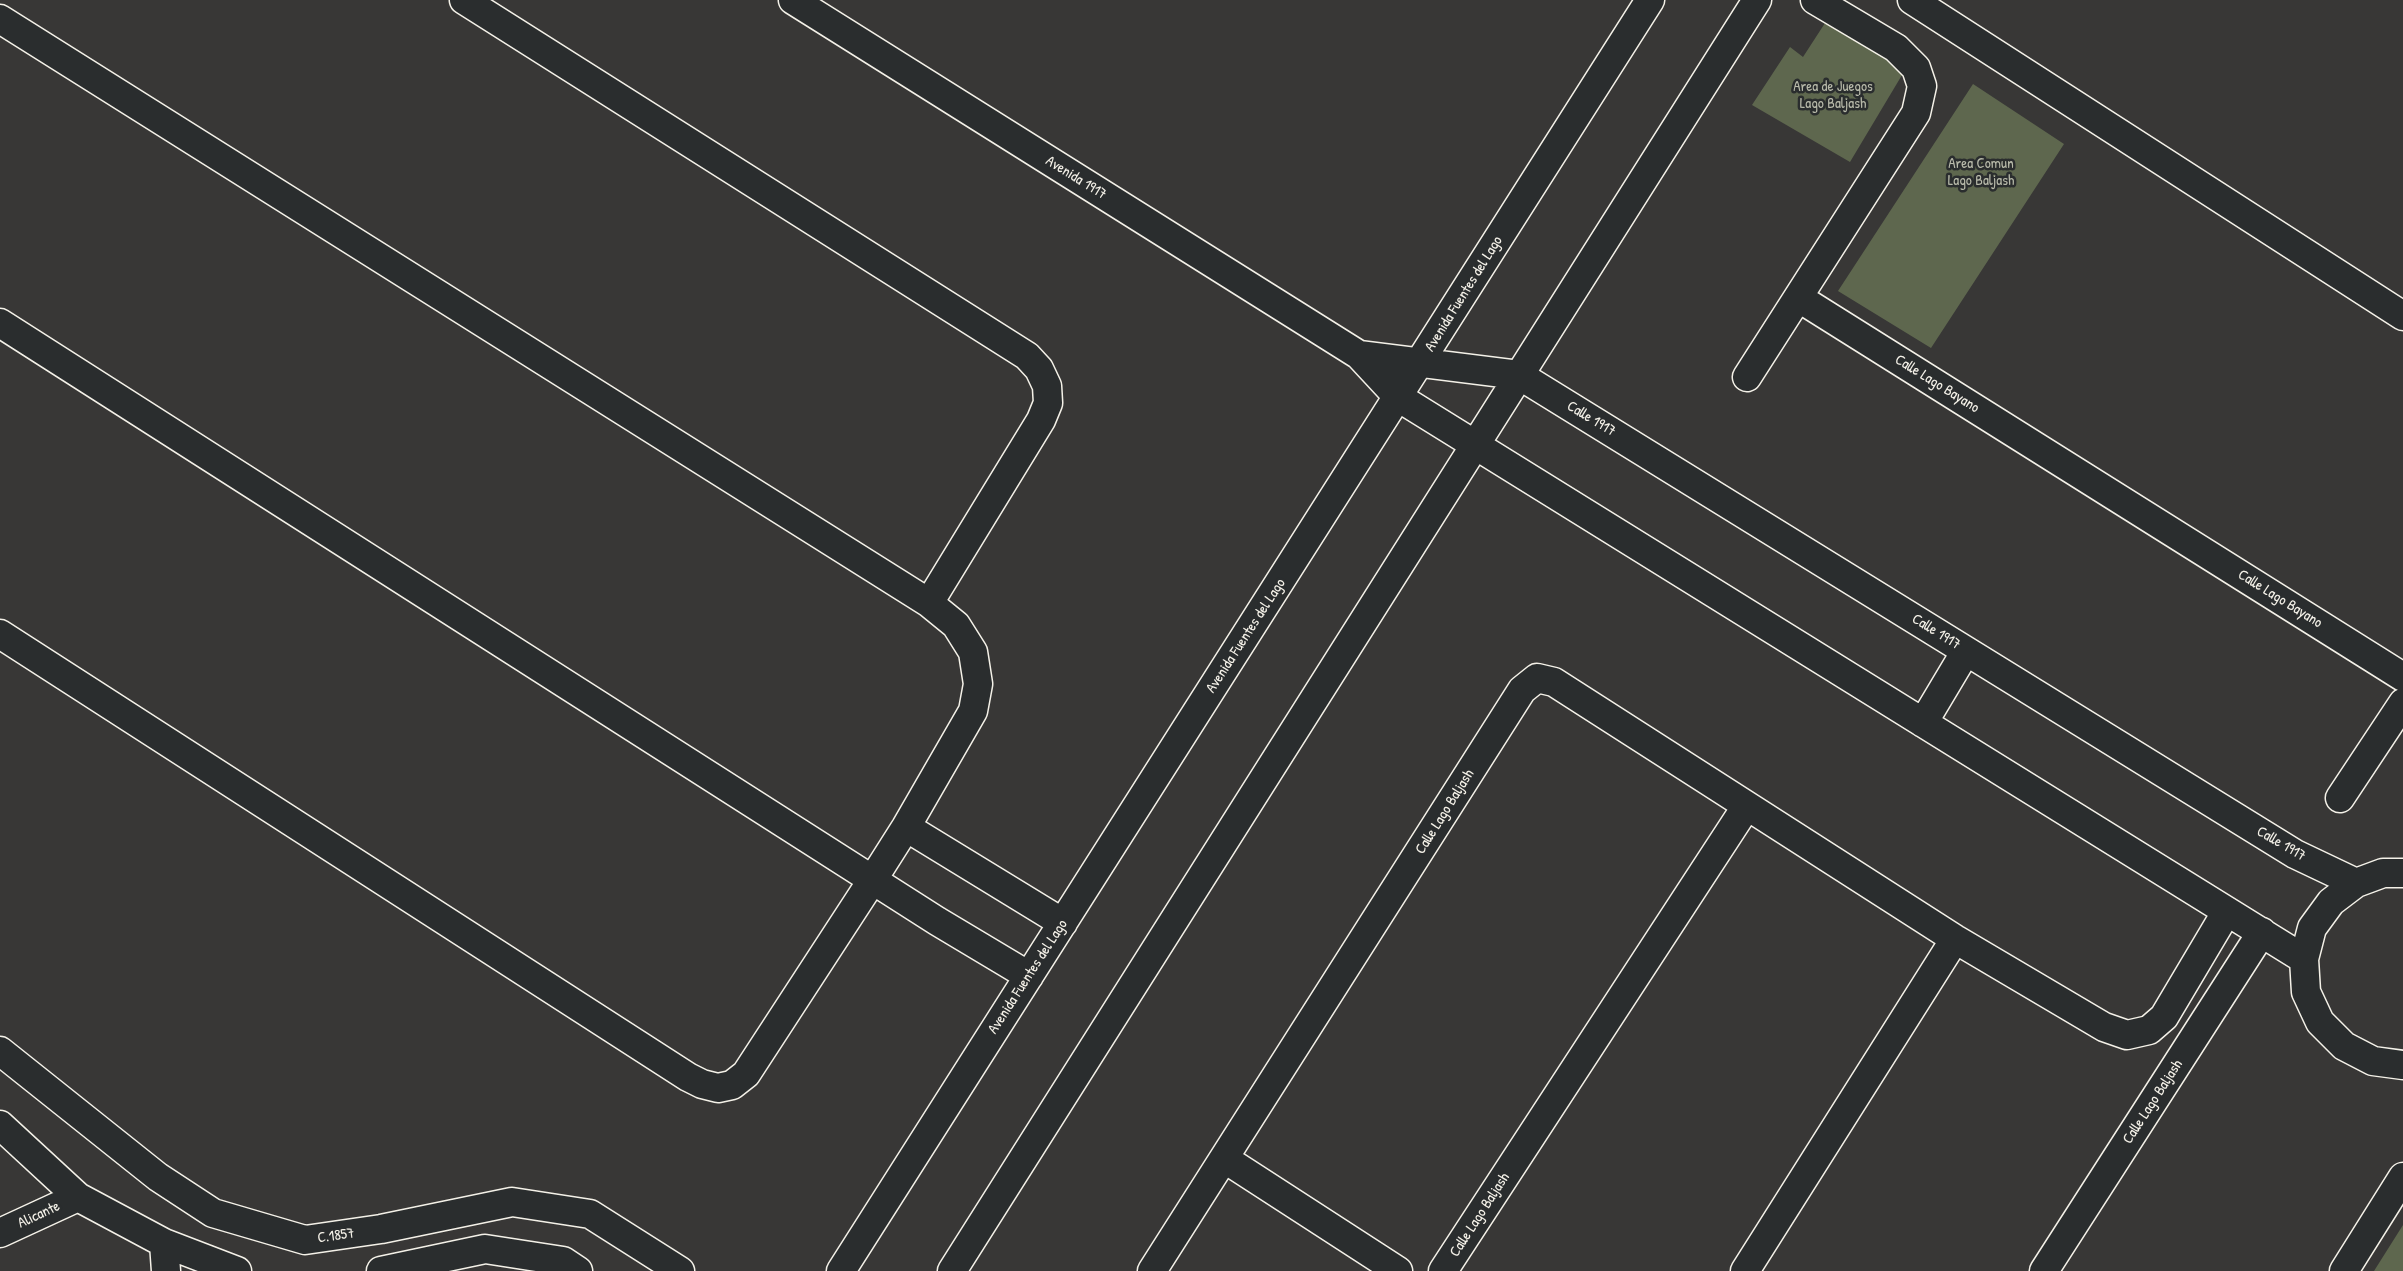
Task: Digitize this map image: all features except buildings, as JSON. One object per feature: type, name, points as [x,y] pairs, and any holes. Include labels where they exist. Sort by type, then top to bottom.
[{"type":"street","points":[[464,0],[1027,356],[1039,369],[1047,386],[1048,403],[1041,420],[929,603]]},
{"type":"street","name":"Avenida 1917","points":[[793,0],[1360,355]]},
{"type":"street","name":"Avenida Fuentes del Lago","points":[[841,1271],[1650,0]]},
{"type":"street","points":[[952,1271],[1756,0]]},
{"type":"street","points":[[1747,377],[1916,113],[1922,86],[1916,68],[1896,48],[1815,0]]},
{"type":"street","points":[[1912,0],[2403,316]]},
{"type":"street","points":[[0,18],[929,603],[956,625],[973,652],[978,684],[973,711],[906,827],[873,879],[746,1074],[732,1085],[718,1088],[702,1084],[0,634]]},
{"type":"street","name":"Calle Lago Bayano","points":[[1799,298],[2403,677]]},
{"type":"street","points":[[0,323],[1028,976]]},
{"type":"street","points":[[1360,355],[1519,375]]},
{"type":"street","points":[[1360,355],[1398,397],[2304,958]]},
{"type":"street","name":"Calle 1917","points":[[1519,375],[2295,854],[2356,883]]},
{"type":"street","points":[[1923,723],[1966,650]]},
{"type":"street","name":"Calle Lago Baljash","points":[[1152,1271],[1522,690],[1537,678],[1554,682],[1746,807],[1955,939],[2104,1027],[2127,1035],[2150,1030],[2164,1017],[2227,911]]},
{"type":"street","points":[[2340,798],[2403,704]]},
{"type":"street","name":"Calle Lago Baljash","points":[[1443,1271],[1746,807]]},
{"type":"street","points":[[906,827],[1063,923]]},
{"type":"street","points":[[2403,873],[2383,873],[2356,883],[2331,902],[2312,928],[2304,958],[2306,992],[2320,1022],[2344,1046],[2358,1054],[2373,1061],[2403,1065]]},
{"type":"street","name":"Calle Lago Baljash","points":[[2044,1271],[2262,932]]},
{"type":"street","points":[[1745,1271],[1955,939]]},
{"type":"street","name":"C.1857","points":[[0,1051],[158,1177],[213,1213],[305,1240],[381,1229],[512,1202],[590,1214],[680,1271]]},
{"type":"street","points":[[0,1125],[78,1197],[164,1243],[236,1271]]},
{"type":"street","points":[[1225,1159],[1398,1271]]},
{"type":"street","points":[[2344,1271],[2402,1182]]},
{"type":"street","name":"Alicante","points":[[0,1233],[78,1197]]},
{"type":"street","points":[[164,1243],[166,1271]]},
{"type":"street","points":[[381,1271],[485,1249],[563,1261],[578,1271]]},
{"type":"green space","name":"Area de Juegos Lago Baljash","points":[[1827,20],[1905,70],[1850,162],[1752,105],[1790,47],[1803,57]]},
{"type":"green space","name":"Area Comun Lago Baljash","points":[[1973,84],[2064,144],[1931,348],[1838,291]]},
{"type":"green space","points":[[2403,1225],[2403,1271],[2374,1271]]}]
